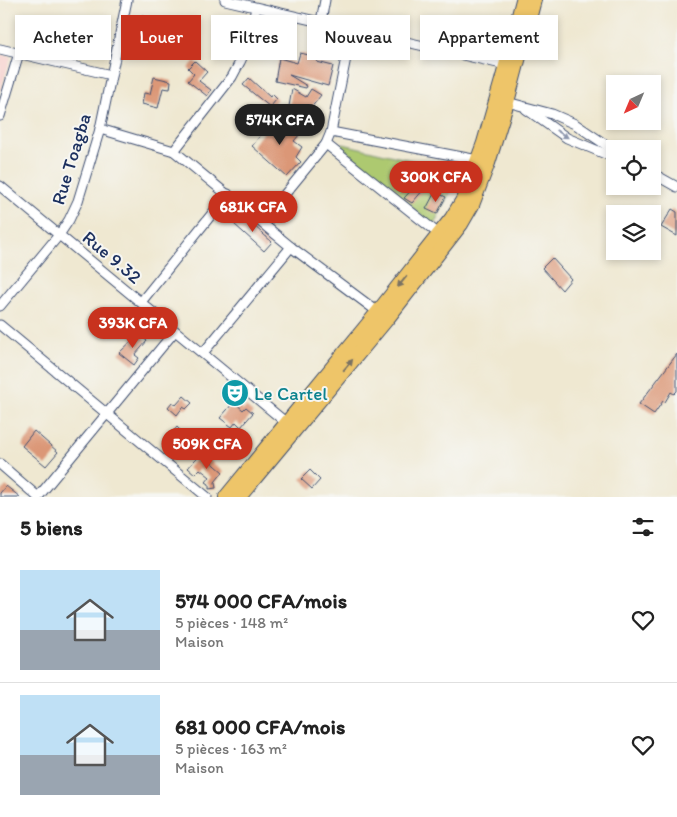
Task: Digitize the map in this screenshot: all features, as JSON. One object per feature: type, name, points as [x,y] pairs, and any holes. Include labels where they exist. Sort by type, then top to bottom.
[{"type":"main road","points":[[239,497],[378,312],[440,235],[463,200],[478,160],[523,0]]},
{"type":"main road","points":[[226,497],[386,320],[461,224],[472,205],[488,163],[507,102],[534,0]]},
{"type":"street","name":"Rue Toagba","points":[[0,306],[59,235],[78,201],[100,129],[127,0]]},
{"type":"street","points":[[225,0],[307,18]]},
{"type":"street","points":[[321,15],[325,0]]},
{"type":"street","points":[[174,150],[232,77],[246,49],[256,8]]},
{"type":"street","points":[[410,42],[506,65]]},
{"type":"street","points":[[0,48],[15,52]]},
{"type":"street","points":[[0,116],[17,60]]},
{"type":"street","points":[[48,60],[111,75]]},
{"type":"street","points":[[262,222],[326,144],[331,132],[346,60]]},
{"type":"street","points":[[507,102],[552,114],[575,124],[606,145]]},
{"type":"street","points":[[522,106],[567,138],[606,154]]},
{"type":"street","points":[[100,129],[174,150],[291,247],[378,312]]},
{"type":"street","points":[[331,132],[478,160]]},
{"type":"street","points":[[326,144],[440,235]]},
{"type":"street","points":[[661,179],[677,187]]},
{"type":"street","name":"Rue 9.32","points":[[0,186],[291,426]]},
{"type":"street","points":[[141,302],[228,194]]},
{"type":"street","points":[[203,353],[291,247]]},
{"type":"street","points":[[0,324],[207,497]]},
{"type":"street","points":[[1,466],[38,497],[175,331]]},
{"type":"shaded area","points":[[0,54],[11,57],[0,92]]},
{"type":"green space","points":[[343,144],[461,172],[433,226],[341,147]]},
{"type":"building","points":[[300,53],[307,55],[307,60],[317,60],[317,62],[333,66],[328,86],[289,75],[307,86],[306,88],[275,81],[279,60],[297,63]]},
{"type":"building","points":[[195,61],[207,72],[199,81],[211,90],[207,96],[188,81],[194,74],[188,68]]},
{"type":"building","points":[[154,77],[171,81],[170,89],[163,88],[158,108],[142,104],[144,93],[150,94]]},
{"type":"building","points":[[249,78],[270,97],[272,94],[277,99],[270,107],[243,85]]},
{"type":"building","points":[[292,89],[306,97],[311,89],[321,95],[301,121],[288,112]]},
{"type":"building","points":[[277,115],[300,134],[294,141],[302,147],[296,157],[301,162],[287,177],[252,146]]},
{"type":"building","points":[[418,183],[424,189],[412,203],[404,198]]},
{"type":"building","points":[[435,192],[446,197],[437,214],[426,209]]},
{"type":"building","points":[[672,209],[677,212],[677,236],[661,227]]},
{"type":"building","points":[[242,215],[272,242],[264,251],[234,224]]},
{"type":"building","points":[[552,258],[571,279],[562,290],[542,268]]},
{"type":"building","points":[[139,334],[147,341],[135,355],[139,358],[134,365],[119,353]]},
{"type":"building","points":[[677,354],[677,391],[674,394],[671,392],[654,414],[639,404]]},
{"type":"building","points":[[184,396],[192,403],[186,409],[183,407],[177,415],[168,407],[172,402],[176,405]]},
{"type":"building","points":[[234,402],[243,410],[246,407],[253,413],[241,427],[236,422],[232,427],[220,418]]},
{"type":"building","points":[[177,427],[185,435],[178,443],[170,435]]},
{"type":"building","points":[[34,431],[58,452],[46,466],[22,446]]},
{"type":"building","points":[[201,453],[223,472],[215,482],[216,488],[209,489],[209,484],[206,482],[210,477],[200,469],[195,474],[188,468]]},
{"type":"building","points":[[310,470],[320,480],[312,489],[301,479]]},
{"type":"building","points":[[6,486],[20,497],[0,497],[0,493]]},
{"type":"place","name":"Le Cartel","points":[[235,393]]}]
